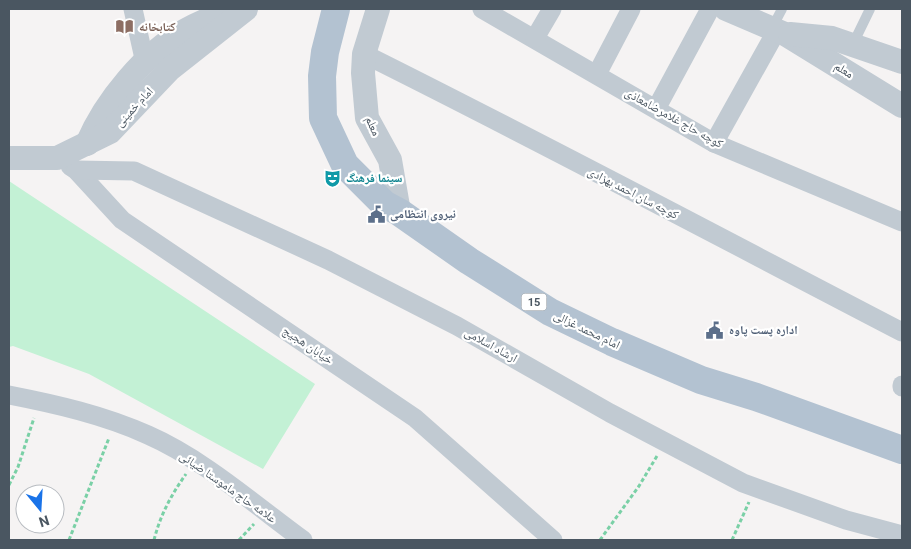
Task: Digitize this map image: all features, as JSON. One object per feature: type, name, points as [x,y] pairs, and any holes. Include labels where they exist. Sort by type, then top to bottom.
[{"type":"main road","name":"امام محمد غزالی","points":[[336,9],[325,52],[322,76],[323,118],[345,165],[384,204],[550,312],[612,342],[701,380],[756,397],[902,450]]},
{"type":"street","points":[[133,9],[145,63]]},
{"type":"street","name":"امام خمینی","points":[[87,144],[108,102],[145,63],[184,31],[202,21],[237,9]]},
{"type":"street","name":"امام خمینی","points":[[87,144],[110,132],[170,69],[246,9]]},
{"type":"street","name":"معلم","points":[[378,9],[364,54],[363,73],[367,118],[390,160],[399,212]]},
{"type":"street","name":"کوچه حاج غلامرضامعاذی","points":[[482,9],[714,143],[902,222]]},
{"type":"street","points":[[535,38],[552,9]]},
{"type":"street","points":[[597,74],[631,9]]},
{"type":"street","points":[[656,108],[710,9]]},
{"type":"street","name":"معلم","points":[[726,9],[853,44],[902,62]]},
{"type":"street","points":[[714,143],[779,25]]},
{"type":"street","name":"معلم","points":[[779,25],[902,106]]},
{"type":"street","name":"کوچه سان احمد بهزادی","points":[[364,54],[452,97],[533,142],[902,332]]},
{"type":"street","points":[[9,158],[67,164],[87,144]]},
{"type":"street","name":"ارشاد اسلامی","points":[[67,164],[134,171],[328,260],[457,326],[665,442],[743,483],[846,520],[902,535]]},
{"type":"street","name":"خیابان هجیج","points":[[67,164],[122,220],[416,418],[554,540]]},
{"type":"street","name":"علامه حاج ماموستا ضیائی","points":[[9,395],[39,401],[148,435],[195,462],[303,540]]},
{"type":"lane","points":[[853,44],[870,9]]},
{"type":"path","points":[[9,485],[18,467],[39,401]]},
{"type":"path","points":[[69,540],[114,423]]},
{"type":"path","points":[[600,540],[639,486],[665,442]]},
{"type":"path","points":[[154,540],[158,523],[173,492],[195,462]]},
{"type":"path","points":[[732,540],[755,487]]},
{"type":"path","points":[[239,540],[264,512]]},
{"type":"green space","points":[[9,181],[315,384],[263,469],[89,374],[13,346],[9,347]]},
{"type":"place","name":"کتابخانه","points":[[125,27]]},
{"type":"place","name":"سینما فرهنگ","points":[[332,178]]},
{"type":"place","name":"نیروی انتظامی","points":[[376,214]]},
{"type":"place","name":"اداره پست پاوه","points":[[715,330]]}]
